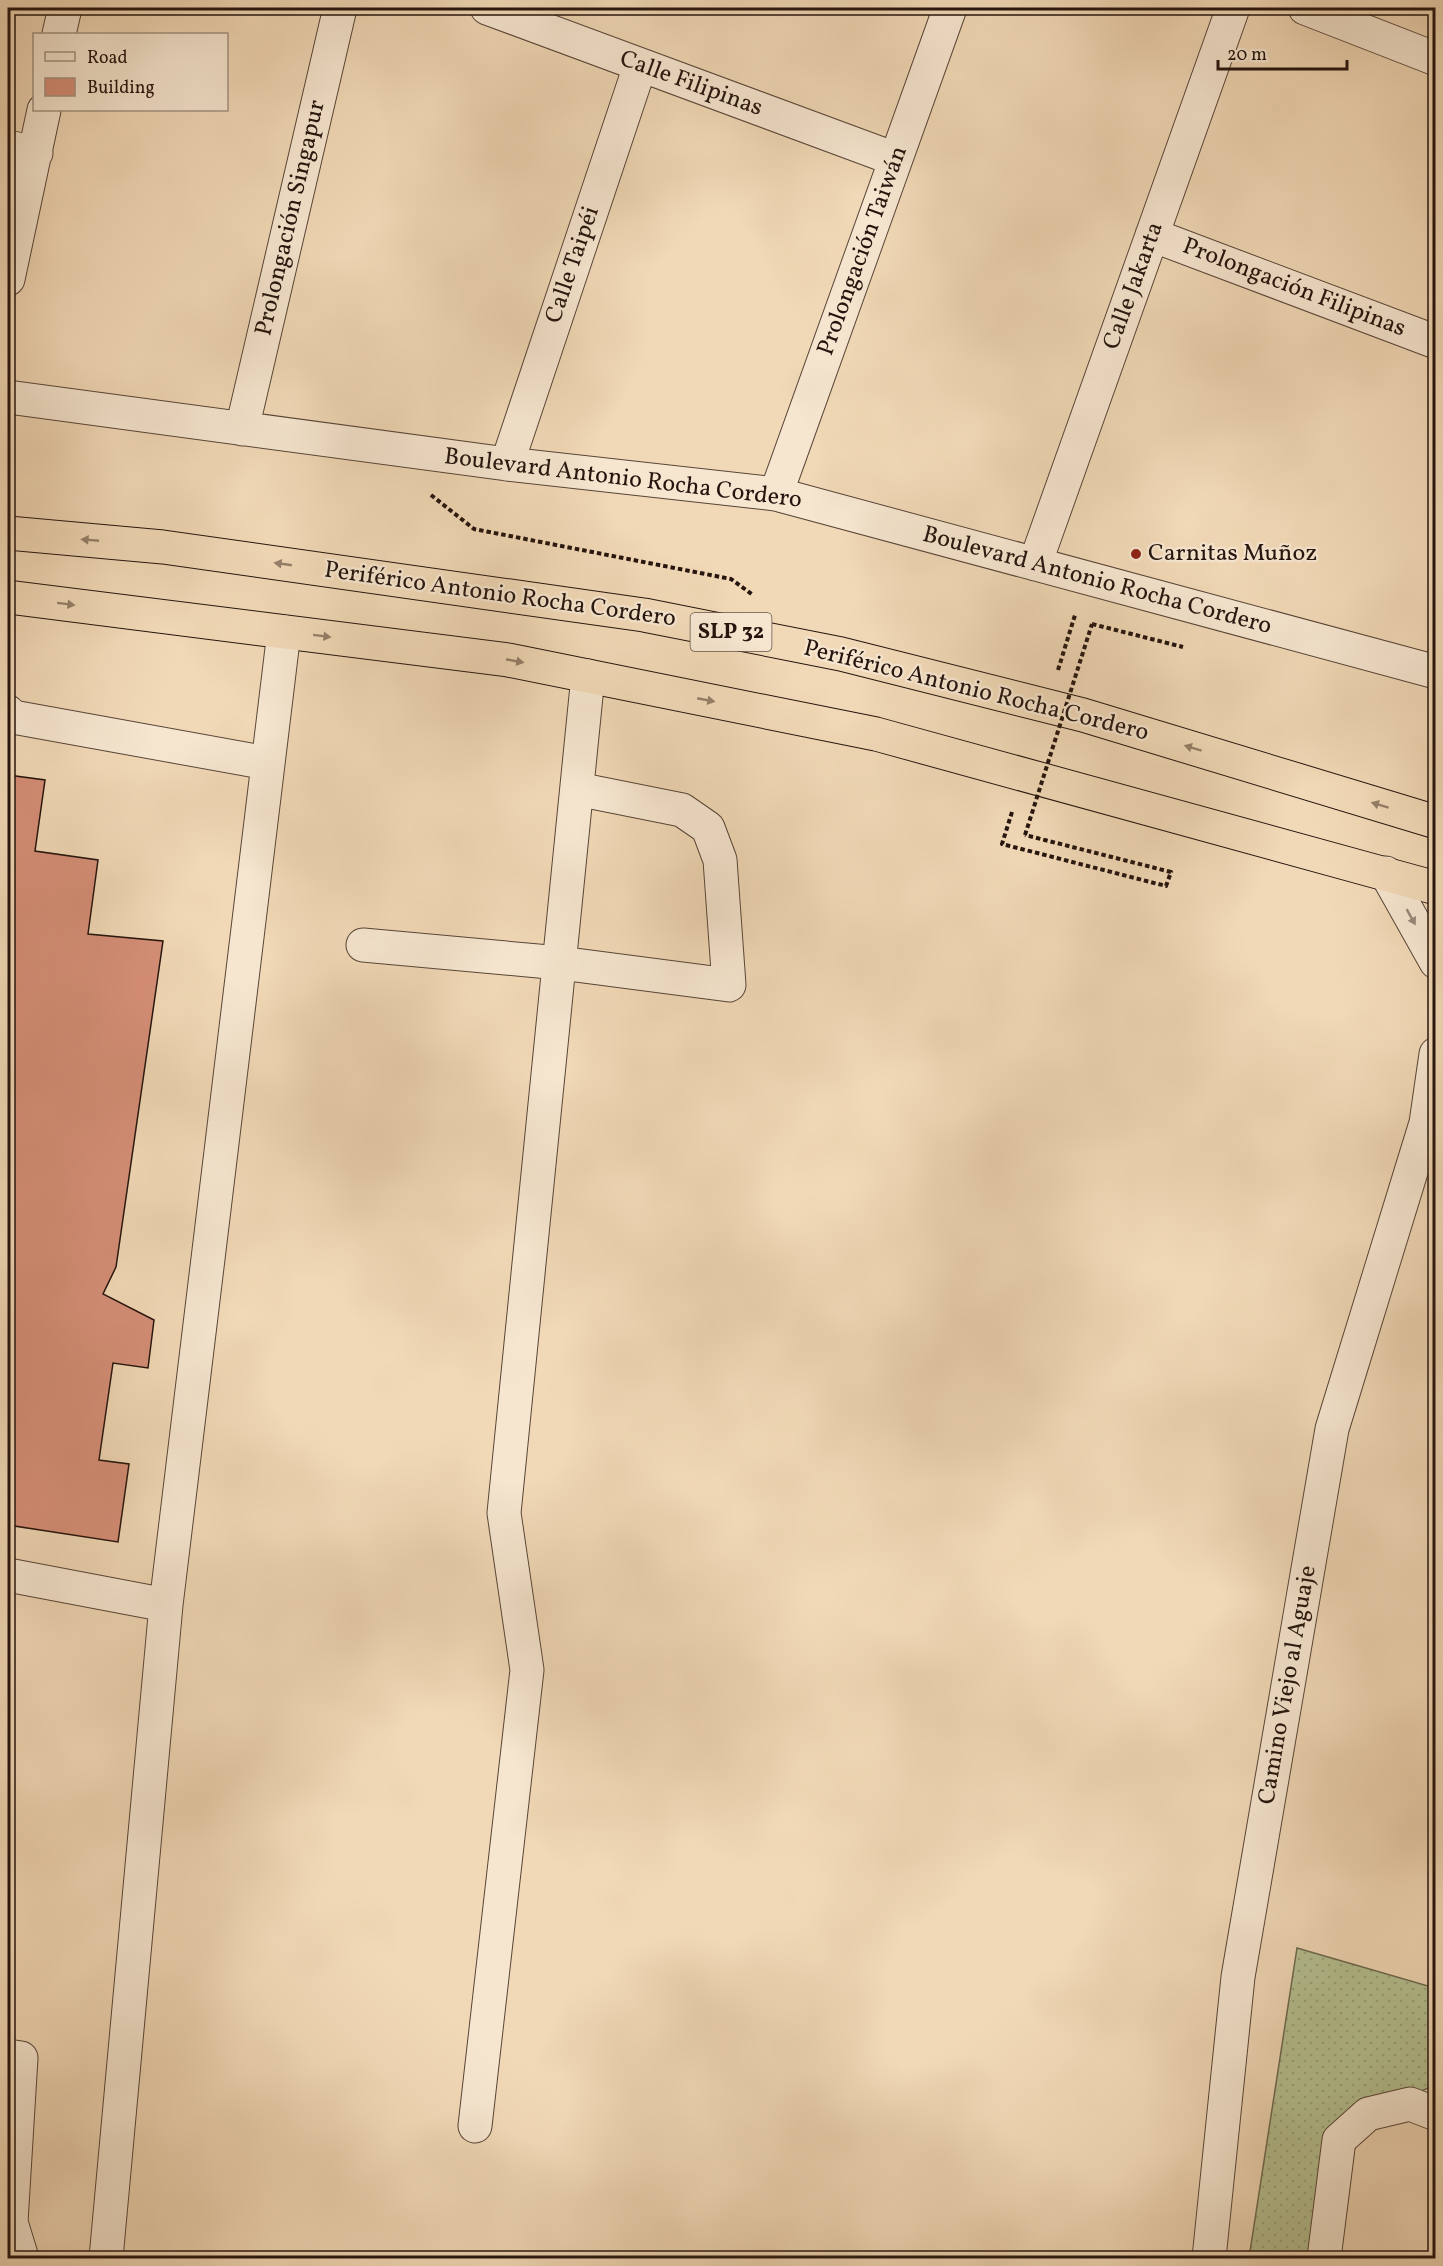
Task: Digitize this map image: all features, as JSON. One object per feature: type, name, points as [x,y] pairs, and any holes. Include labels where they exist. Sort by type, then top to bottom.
[{"type":"highway","name":"Periférico Antonio Rocha Cordero","points":[[8,533],[163,547],[644,615],[841,654],[1046,705],[1436,822]]},
{"type":"highway","points":[[8,597],[507,660],[876,734],[1436,888]]},
{"type":"street","points":[[59,33],[65,8]]},
{"type":"street","name":"Prolongación Singapur","points":[[242,429],[340,8]]},
{"type":"street","name":"Calle Filipinas","points":[[487,8],[896,159]]},
{"type":"street","name":"Prolongación Taiwán","points":[[776,494],[950,8]]},
{"type":"street","name":"Calle Jakarta","points":[[1035,564],[1233,8]]},
{"type":"street","points":[[1305,8],[1436,59]]},
{"type":"street","name":"Calle Taipéi","points":[[507,464],[640,66]]},
{"type":"street","points":[[8,279],[22,150],[43,111]]},
{"type":"street","name":"Prolongación Filipinas","points":[[1152,235],[1436,342]]},
{"type":"street","name":"Boulevard Antonio Rocha Cordero","points":[[8,397],[507,464],[776,494],[1436,672]]},
{"type":"street","points":[[106,2259],[166,1605],[284,632]]},
{"type":"street","points":[[475,2126],[527,1670],[504,1513],[588,676]]},
{"type":"street","points":[[8,712],[13,717],[267,763]]},
{"type":"street","points":[[363,945],[560,963],[729,985],[720,860],[708,828],[682,810],[578,789]]},
{"type":"street","points":[[1386,873],[1436,962]]},
{"type":"street","name":"Camino Viejo al Aguaje","points":[[1209,2259],[1238,1977],[1332,1429],[1431,1118],[1436,1054]]},
{"type":"street","points":[[8,1575],[166,1605]]},
{"type":"street","points":[[8,2056],[21,2058],[11,2222],[22,2259]]},
{"type":"street","points":[[1324,2259],[1340,2140],[1368,2114],[1410,2104],[1436,2114]]},
{"type":"path","points":[[430,494],[474,529],[731,579],[758,598]]},
{"type":"path","points":[[1046,705],[1078,605]]},
{"type":"path","points":[[1002,844],[1166,886],[1171,872],[1025,835],[1092,624]]},
{"type":"green space","points":[[1297,1948],[1435,1988],[1435,2085],[1408,2097],[1364,2104],[1316,2258],[1249,2258]]},
{"type":"building","points":[[8,775],[45,780],[35,851],[98,860],[88,934],[163,941],[116,1267],[103,1294],[154,1320],[148,1368],[113,1363],[99,1460],[129,1464],[118,1542],[8,1525]]},
{"type":"place","name":"Carnitas Muñoz","points":[[1136,554]]}]
